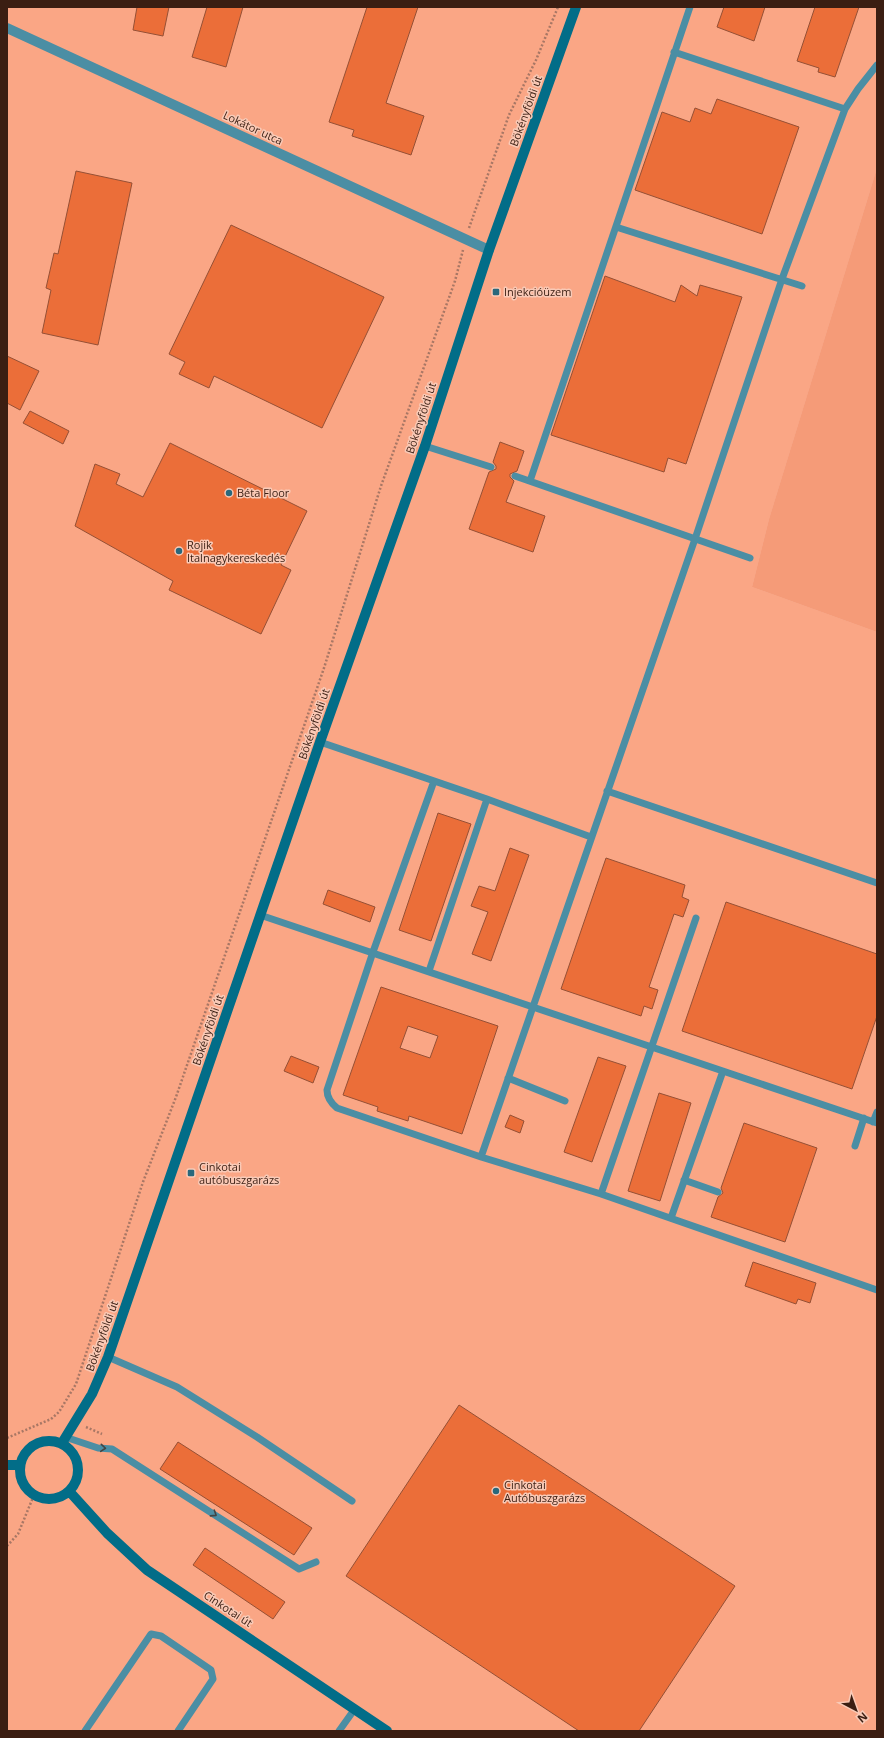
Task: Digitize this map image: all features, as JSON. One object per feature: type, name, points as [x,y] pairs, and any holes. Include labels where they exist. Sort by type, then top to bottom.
[{"type":"street","name":"Bökényföldi út","points":[[64,1440],[92,1394],[108,1357],[320,742],[425,446],[489,250],[576,7]]},
{"type":"street","name":"Lokátor utca","points":[[7,28],[489,250]]},
{"type":"street","points":[[48,1440],[64,1440],[73,1452],[78,1465],[77,1479],[69,1491],[61,1497],[43,1499],[34,1495],[25,1488],[20,1477],[19,1465],[25,1452],[35,1443],[48,1440]]},
{"type":"street","points":[[7,1465],[19,1465]]},
{"type":"street","name":"Cinkotai út","points":[[69,1491],[107,1533],[147,1570],[387,1731]]},
{"type":"lane","points":[[530,481],[690,7]]},
{"type":"lane","points":[[674,52],[845,109]]},
{"type":"lane","points":[[481,1157],[695,539],[782,279],[845,109],[858,89],[877,65]]},
{"type":"lane","points":[[616,227],[802,286]]},
{"type":"lane","points":[[425,446],[491,467]]},
{"type":"lane","points":[[515,476],[750,558]]},
{"type":"lane","points":[[320,742],[487,799],[591,837]]},
{"type":"lane","points":[[434,781],[373,952],[327,1090],[329,1100],[338,1108],[481,1157],[601,1194],[877,1290]]},
{"type":"lane","points":[[607,791],[877,883]]},
{"type":"lane","points":[[429,971],[487,799]]},
{"type":"lane","points":[[260,915],[875,1122],[877,1112]]},
{"type":"lane","points":[[601,1194],[696,918]]},
{"type":"lane","points":[[671,1218],[723,1071]]},
{"type":"lane","points":[[508,1078],[565,1101]]},
{"type":"lane","points":[[855,1146],[864,1118]]},
{"type":"lane","points":[[684,1180],[718,1192]]},
{"type":"lane","points":[[108,1357],[178,1387],[352,1500]]},
{"type":"lane","points":[[64,1440],[98,1448],[112,1449],[299,1569],[316,1562]]},
{"type":"lane","points":[[85,1731],[151,1634],[161,1636],[211,1670],[213,1679],[178,1731]]},
{"type":"lane","points":[[339,1731],[354,1710]]},
{"type":"path","points":[[7,1438],[51,1419],[59,1412],[76,1384],[143,1182],[174,1104],[324,668],[381,486],[455,281],[465,240],[509,115],[536,60],[558,7]]},
{"type":"path","points":[[7,1546],[18,1534],[34,1495]]},
{"type":"shaded area","points":[[7,7],[877,7],[877,168],[769,519],[752,587],[877,632],[877,1731],[7,1731]]},
{"type":"shaded area","points":[[877,168],[877,632],[752,587],[769,519]]},
{"type":"building","points":[[137,7],[169,7],[163,36],[133,30]]},
{"type":"building","points":[[207,7],[243,7],[226,67],[192,57]]},
{"type":"building","points":[[367,7],[418,7],[386,103],[424,116],[411,155],[352,136],[354,130],[329,122]]},
{"type":"building","points":[[724,7],[765,7],[754,41],[717,27]]},
{"type":"building","points":[[815,7],[859,7],[835,77],[818,72],[819,68],[797,61]]},
{"type":"building","points":[[717,99],[799,127],[762,234],[635,190],[662,112],[690,122],[695,108],[711,114]]},
{"type":"building","points":[[76,171],[132,183],[98,345],[42,333],[51,290],[46,288],[54,253],[58,254]]},
{"type":"building","points":[[231,225],[384,297],[322,428],[214,376],[209,388],[179,374],[185,362],[169,354]]},
{"type":"building","points":[[605,276],[675,302],[681,285],[697,296],[700,285],[742,297],[686,464],[668,458],[664,472],[551,435]]},
{"type":"building","points":[[7,356],[39,371],[20,410],[7,403]]},
{"type":"building","points":[[30,411],[69,431],[63,444],[23,423]]},
{"type":"building","points":[[500,442],[524,451],[517,471],[510,474],[510,477],[514,481],[506,502],[545,516],[533,552],[469,529],[489,472],[496,469],[493,462]]},
{"type":"building","points":[[170,443],[307,511],[281,565],[291,570],[261,634],[169,590],[173,581],[75,526],[95,464],[120,474],[116,484],[143,497]]},
{"type":"building","points":[[438,813],[471,824],[431,941],[399,930]]},
{"type":"building","points":[[510,848],[529,855],[491,961],[472,954],[488,912],[471,906],[479,886],[495,891]]},
{"type":"building","points":[[606,858],[685,885],[682,897],[689,900],[683,917],[674,914],[649,987],[658,990],[652,1009],[644,1006],[641,1016],[561,989]]},
{"type":"building","points":[[328,890],[375,907],[370,922],[323,904]]},
{"type":"building","points":[[726,902],[877,954],[877,1016],[852,1089],[682,1031]]},
{"type":"building","points":[[381,987],[498,1026],[462,1134],[409,1116],[408,1121],[377,1111],[378,1107],[343,1095]],"holes":[[[408,1026],[438,1036],[430,1058],[400,1048]]]},
{"type":"building","points":[[291,1056],[319,1067],[313,1083],[284,1071]]},
{"type":"building","points":[[598,1057],[626,1066],[592,1162],[564,1152]]},
{"type":"building","points":[[659,1093],[691,1103],[660,1201],[628,1191]]},
{"type":"building","points":[[510,1115],[524,1121],[520,1133],[505,1127]]},
{"type":"building","points":[[744,1123],[817,1148],[785,1242],[711,1217],[718,1197],[723,1193],[721,1188]]},
{"type":"building","points":[[753,1262],[816,1283],[810,1303],[798,1299],[796,1304],[745,1286]]},
{"type":"building","name":"Cinkotai Autóbuszgarázs","points":[[459,1405],[735,1586],[639,1731],[579,1731],[346,1576]]},
{"type":"building","points":[[178,1442],[312,1528],[294,1555],[160,1469]]},
{"type":"building","points":[[205,1548],[285,1602],[273,1619],[193,1565]]},
{"type":"place","name":"Injekcióüzem","points":[[496,292]]},
{"type":"place","name":"Béta Floor","points":[[229,493]]},
{"type":"place","name":"Rojik Italnagykereskedés","points":[[179,551]]},
{"type":"place","name":"Cinkotai autóbuszgarázs","points":[[191,1173]]},
{"type":"place","name":"Cinkotai Autóbuszgarázs","points":[[496,1491]]}]
